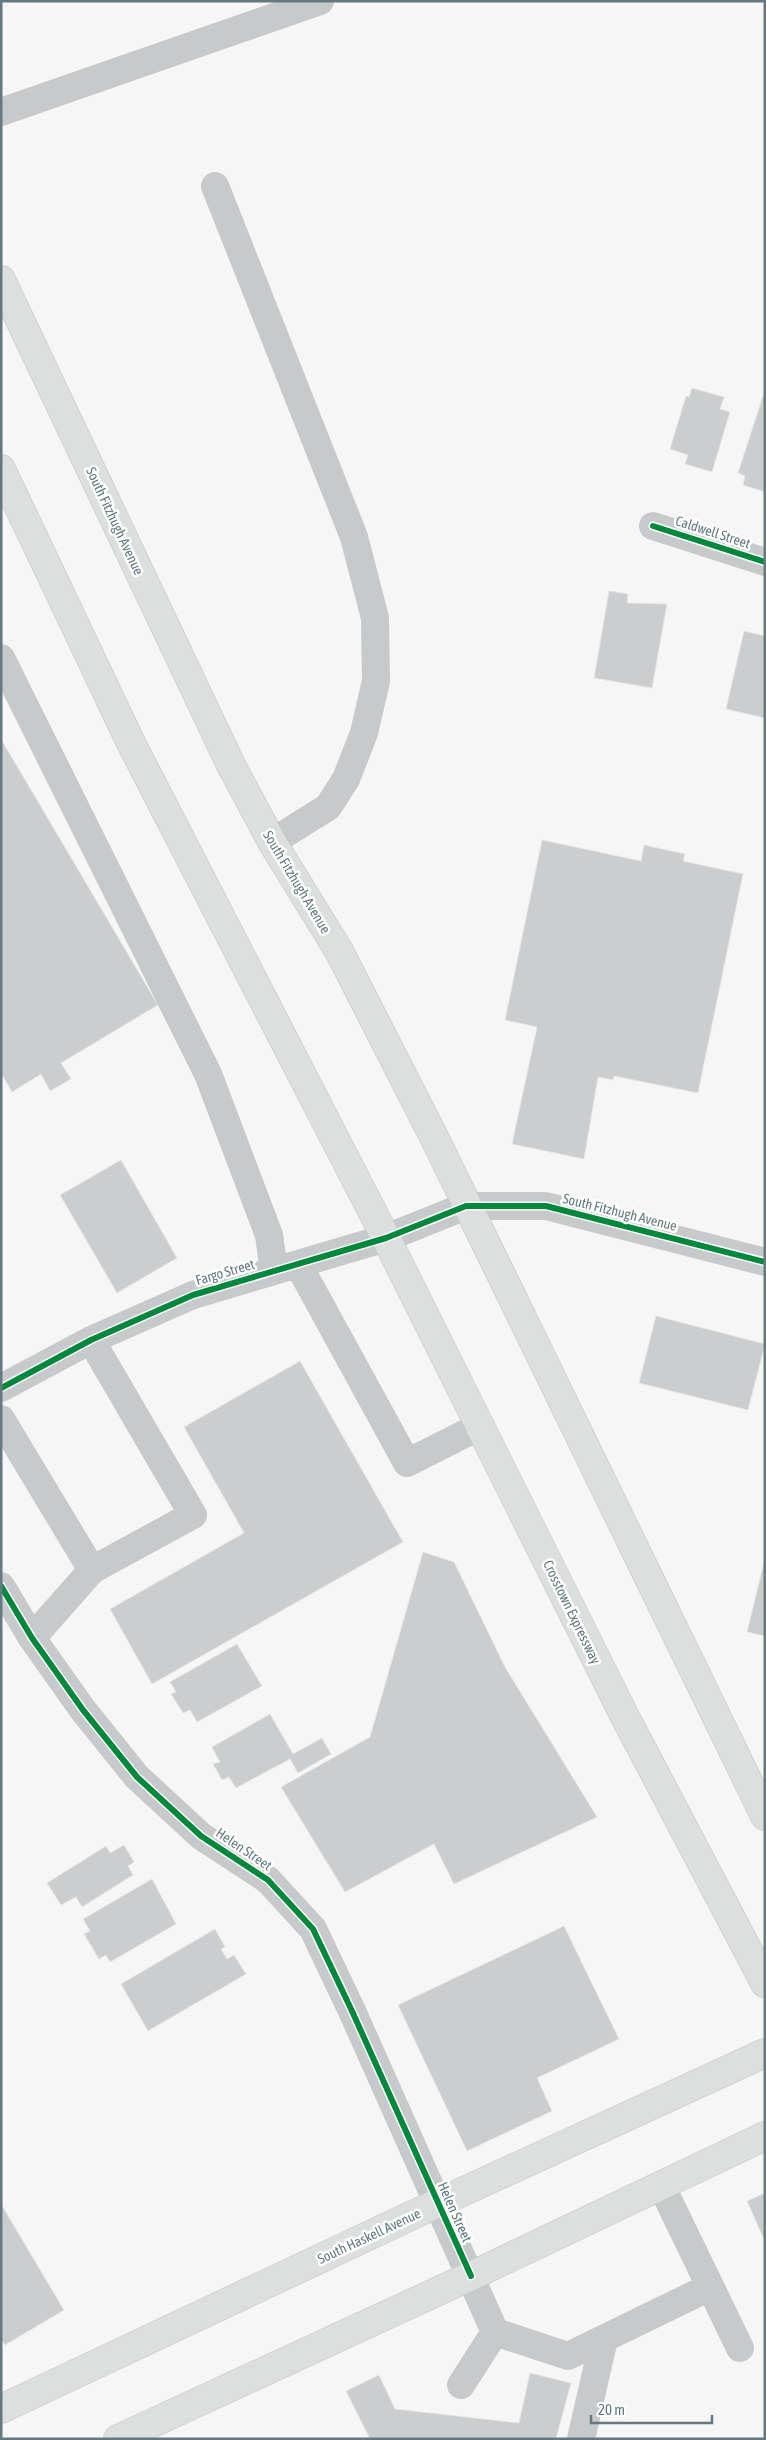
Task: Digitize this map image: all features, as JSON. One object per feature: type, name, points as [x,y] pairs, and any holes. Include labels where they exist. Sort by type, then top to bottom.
[{"type":"main road","name":"South Fitzhugh Avenue","points":[[1,280],[231,765],[272,842],[339,952],[435,1139],[466,1206]]},
{"type":"main road","points":[[1,468],[131,744],[386,1238]]},
{"type":"main road","points":[[466,1206],[765,1816]]},
{"type":"main road","name":"Crosstown Expressway","points":[[386,1238],[622,1713],[765,1983]]},
{"type":"main road","name":"South Haskell Avenue","points":[[1,2409],[438,2203],[765,2053]]},
{"type":"main road","points":[[118,2439],[471,2276],[765,2136]]},
{"type":"street","points":[[1,112],[320,1]]},
{"type":"street","points":[[215,186],[354,537],[375,618],[376,681],[364,733],[346,779],[328,807],[272,842]]},
{"type":"street","name":"Caldwell Street","points":[[653,526],[765,562]]},
{"type":"street","points":[[1,658],[208,1074],[269,1235],[286,1267],[408,1462],[480,1426]]},
{"type":"street","name":"Fargo Street","points":[[1,1388],[91,1340],[193,1295],[386,1238],[466,1206]]},
{"type":"street","name":"South Fitzhugh Avenue","points":[[466,1206],[546,1206],[765,1262]]},
{"type":"street","points":[[32,1638],[92,1570],[193,1515],[91,1340]]},
{"type":"street","points":[[1,1419],[92,1570]]},
{"type":"street","name":"Helen Street","points":[[1,1586],[32,1638],[83,1710],[137,1777],[201,1836],[268,1880],[312,1930],[352,2011],[495,2332]]},
{"type":"street","points":[[661,2185],[740,2348]]},
{"type":"street","points":[[461,2385],[495,2332],[568,2356],[710,2288]]},
{"type":"street","points":[[581,2439],[604,2339]]},
{"type":"building","points":[[692,388],[724,397],[720,409],[730,412],[712,472],[685,464],[688,455],[670,449],[686,396],[689,397]]},
{"type":"building","points":[[763,396],[765,397],[765,492],[743,485],[745,476],[738,473]]},
{"type":"building","points":[[609,591],[628,594],[627,603],[667,604],[652,688],[594,678]]},
{"type":"building","points":[[744,631],[765,636],[765,718],[726,709]]},
{"type":"building","points":[[1,739],[158,1005],[61,1063],[71,1079],[50,1091],[41,1074],[12,1092],[1,1073]]},
{"type":"building","points":[[542,840],[641,861],[644,845],[685,854],[683,861],[743,874],[698,1093],[614,1076],[613,1080],[598,1077],[584,1159],[512,1144],[537,1027],[505,1020]]},
{"type":"building","points":[[121,1160],[177,1258],[117,1293],[60,1195]]},
{"type":"building","points":[[656,1316],[765,1344],[748,1410],[639,1383]]},
{"type":"building","points":[[300,1361],[403,1542],[152,1684],[110,1609],[244,1533],[184,1427]]},
{"type":"building","points":[[423,1552],[454,1562],[505,1667],[597,1817],[454,1884],[434,1844],[345,1892],[281,1787],[370,1737]]},
{"type":"building","points":[[765,1558],[765,1636],[747,1632]]},
{"type":"building","points":[[237,1644],[262,1686],[197,1722],[190,1710],[183,1713],[171,1694],[176,1692],[170,1682]]},
{"type":"building","points":[[270,1714],[293,1754],[322,1738],[331,1754],[298,1773],[290,1759],[236,1788],[229,1777],[222,1780],[213,1764],[220,1762],[212,1747]]},
{"type":"building","points":[[124,1845],[134,1862],[128,1866],[133,1875],[82,1907],[76,1897],[61,1905],[47,1883],[106,1846],[110,1853]]},
{"type":"building","points":[[152,1879],[176,1924],[110,1962],[106,1955],[99,1959],[84,1934],[90,1931],[83,1919]]},
{"type":"building","points":[[564,1926],[619,2039],[537,2078],[552,2111],[467,2151],[398,2005]]},
{"type":"building","points":[[215,1929],[225,1947],[221,1949],[227,1959],[234,1955],[246,1974],[148,2031],[121,1984]]},
{"type":"building","points":[[765,2193],[765,2242],[747,2201]]},
{"type":"building","points":[[1,2204],[64,2310],[5,2345],[1,2339]]},
{"type":"building","points":[[530,2373],[571,2383],[556,2439],[370,2439],[346,2391],[379,2375],[395,2409],[519,2423]]},
{"type":"cycle path","points":[[653,526],[765,562]]},
{"type":"cycle path","points":[[1,1388],[91,1340],[193,1295],[386,1238],[466,1206],[546,1206],[765,1262]]},
{"type":"cycle path","points":[[1,1586],[32,1638],[83,1710],[137,1777],[201,1836],[268,1880],[313,1929],[352,2011],[471,2276]]}]
